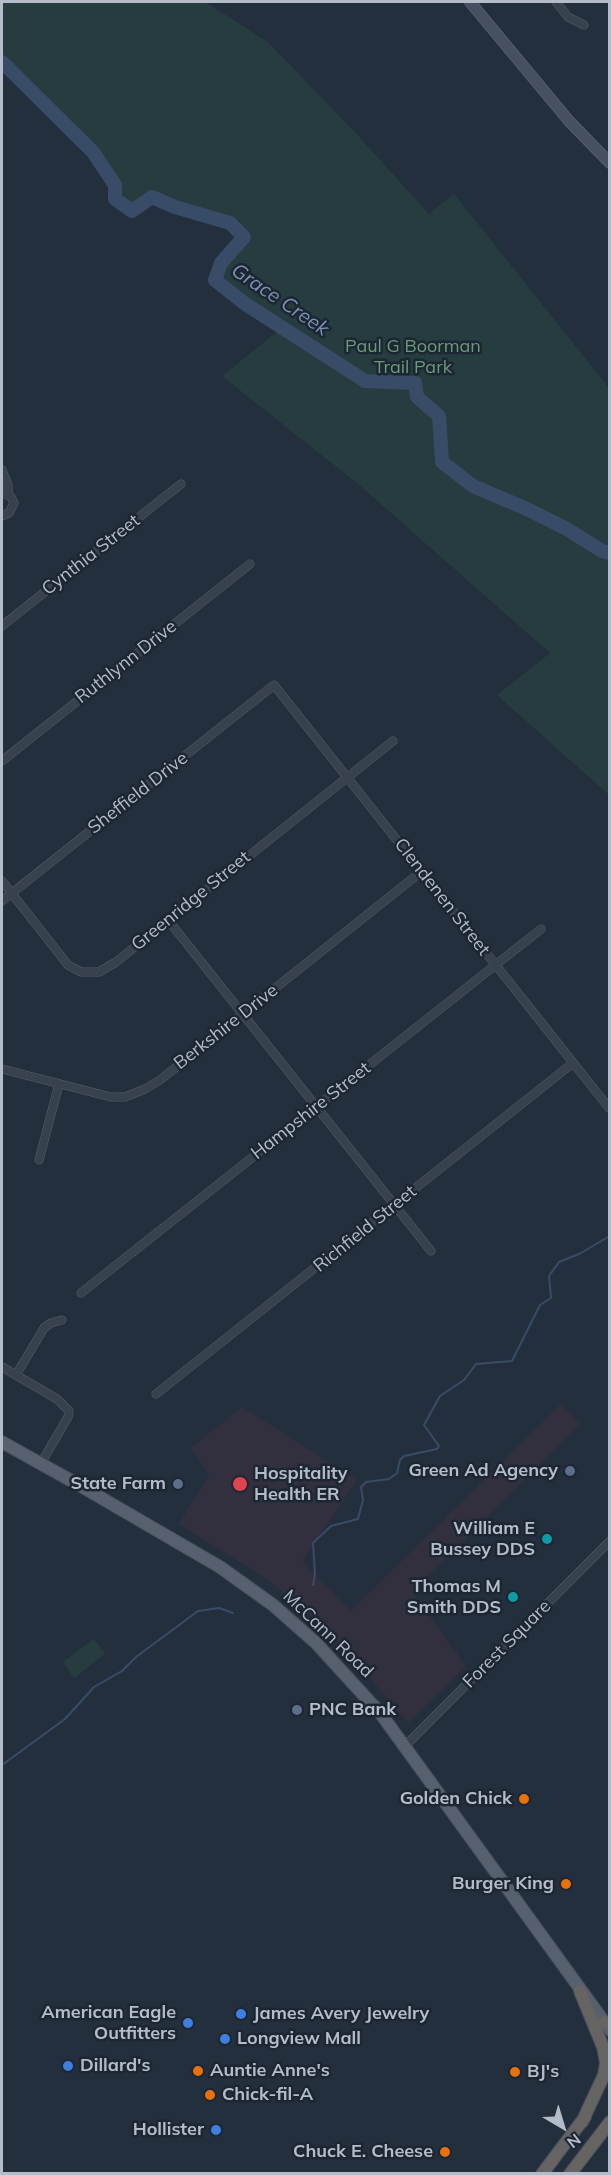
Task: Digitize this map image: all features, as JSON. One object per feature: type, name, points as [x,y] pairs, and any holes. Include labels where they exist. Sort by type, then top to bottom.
[{"type":"highway","points":[[580,1991],[605,2052],[606,2063],[604,2075],[582,2122]]},
{"type":"highway","points":[[542,2174],[609,2085]]},
{"type":"highway","points":[[570,2174],[609,2122]]},
{"type":"highway","points":[[598,2137],[609,2127]]},
{"type":"main road","points":[[470,2],[569,121],[609,163]]},
{"type":"main road","name":"McCann Road","points":[[2,1442],[197,1552],[261,1596],[327,1653],[368,1698],[405,1746],[580,1991],[608,2025]]},
{"type":"street","points":[[556,2],[568,17],[584,26]]},
{"type":"street","points":[[2,470],[7,482],[5,493],[13,500],[13,507],[9,513],[2,516]]},
{"type":"street","name":"Cynthia Street","points":[[2,626],[181,484]]},
{"type":"street","name":"Ruthlynn Drive","points":[[2,760],[250,564]]},
{"type":"street","name":"Clendenen Street","points":[[274,685],[609,1108]]},
{"type":"street","name":"Sheffield Drive","points":[[2,901],[274,685]]},
{"type":"street","name":"Greenridge Street","points":[[2,881],[68,965],[85,973],[99,972],[393,741]]},
{"type":"street","name":"Berkshire Drive","points":[[2,1069],[102,1096],[129,1096],[160,1080],[422,871]]},
{"type":"street","points":[[168,920],[431,1251]]},
{"type":"street","name":"Hampshire Street","points":[[81,1293],[542,929]]},
{"type":"street","name":"Richfield Street","points":[[156,1394],[573,1063]]},
{"type":"street","points":[[39,1160],[59,1084]]},
{"type":"street","points":[[16,1375],[44,1329],[51,1323],[62,1320]]},
{"type":"street","points":[[2,1367],[57,1399],[69,1411],[68,1417],[40,1465]]},
{"type":"street","name":"Forest Square","points":[[405,1746],[609,1541]]},
{"type":"shaded area","points":[[561,1404],[580,1424],[412,1592],[466,1666],[408,1723],[352,1656],[310,1614],[264,1577],[179,1524],[209,1475],[191,1448],[242,1407],[357,1480],[302,1561],[351,1611]]},
{"type":"green space","name":"Paul G Boorman Trail Park","points":[[2,2],[205,2],[268,42],[352,129],[429,214],[454,194],[609,388],[609,795],[497,695],[550,653],[358,484],[222,376],[283,327],[244,303],[215,280],[221,263],[243,237],[230,223],[152,198],[132,211],[115,199],[115,185],[93,152],[2,62]]},
{"type":"green space","points":[[94,1639],[105,1654],[74,1678],[63,1662]]},
{"type":"waterway","name":"Grace Creek","points":[[2,62],[93,152],[115,185],[115,199],[132,211],[152,197],[175,207],[230,223],[244,237],[221,263],[215,280],[244,303],[365,381],[415,383],[417,397],[439,416],[442,462],[473,486],[527,509],[567,529],[602,551],[610,553]]},
{"type":"waterway","points":[[313,1585],[315,1574],[313,1543],[331,1526],[358,1519],[363,1500],[361,1487],[366,1482],[389,1479],[397,1473],[400,1460],[404,1456],[437,1449],[439,1446],[424,1425],[440,1396],[464,1380],[476,1364],[512,1361],[540,1305],[551,1298],[549,1276],[559,1262],[579,1254],[610,1236]]},
{"type":"waterway","points":[[2,1765],[65,1719],[94,1687],[122,1671],[136,1657],[198,1611],[219,1608],[233,1613]]},
{"type":"place","name":"Green Ad Agency","points":[[570,1471]]},
{"type":"place","name":"State Farm","points":[[178,1484]]},
{"type":"place","name":"Hospitality Health ER","points":[[240,1484]]},
{"type":"place","name":"William E Bussey DDS","points":[[547,1539]]},
{"type":"place","name":"Thomas M Smith DDS","points":[[513,1597]]},
{"type":"place","name":"PNC Bank","points":[[297,1710]]},
{"type":"place","name":"Golden Chick","points":[[524,1799]]},
{"type":"place","name":"Burger King","points":[[566,1884]]},
{"type":"place","name":"James Avery Jewelry","points":[[241,2014]]},
{"type":"place","name":"American Eagle Outfitters","points":[[188,2023]]},
{"type":"place","name":"Longview Mall","points":[[225,2039]]},
{"type":"place","name":"Dillard's","points":[[68,2066]]},
{"type":"place","name":"Auntie Anne's","points":[[198,2071]]},
{"type":"place","name":"BJ's","points":[[515,2072]]},
{"type":"place","name":"Chick-fil-A","points":[[210,2095]]},
{"type":"place","name":"Hollister","points":[[216,2130]]},
{"type":"place","name":"Chuck E. Cheese","points":[[445,2152]]}]
